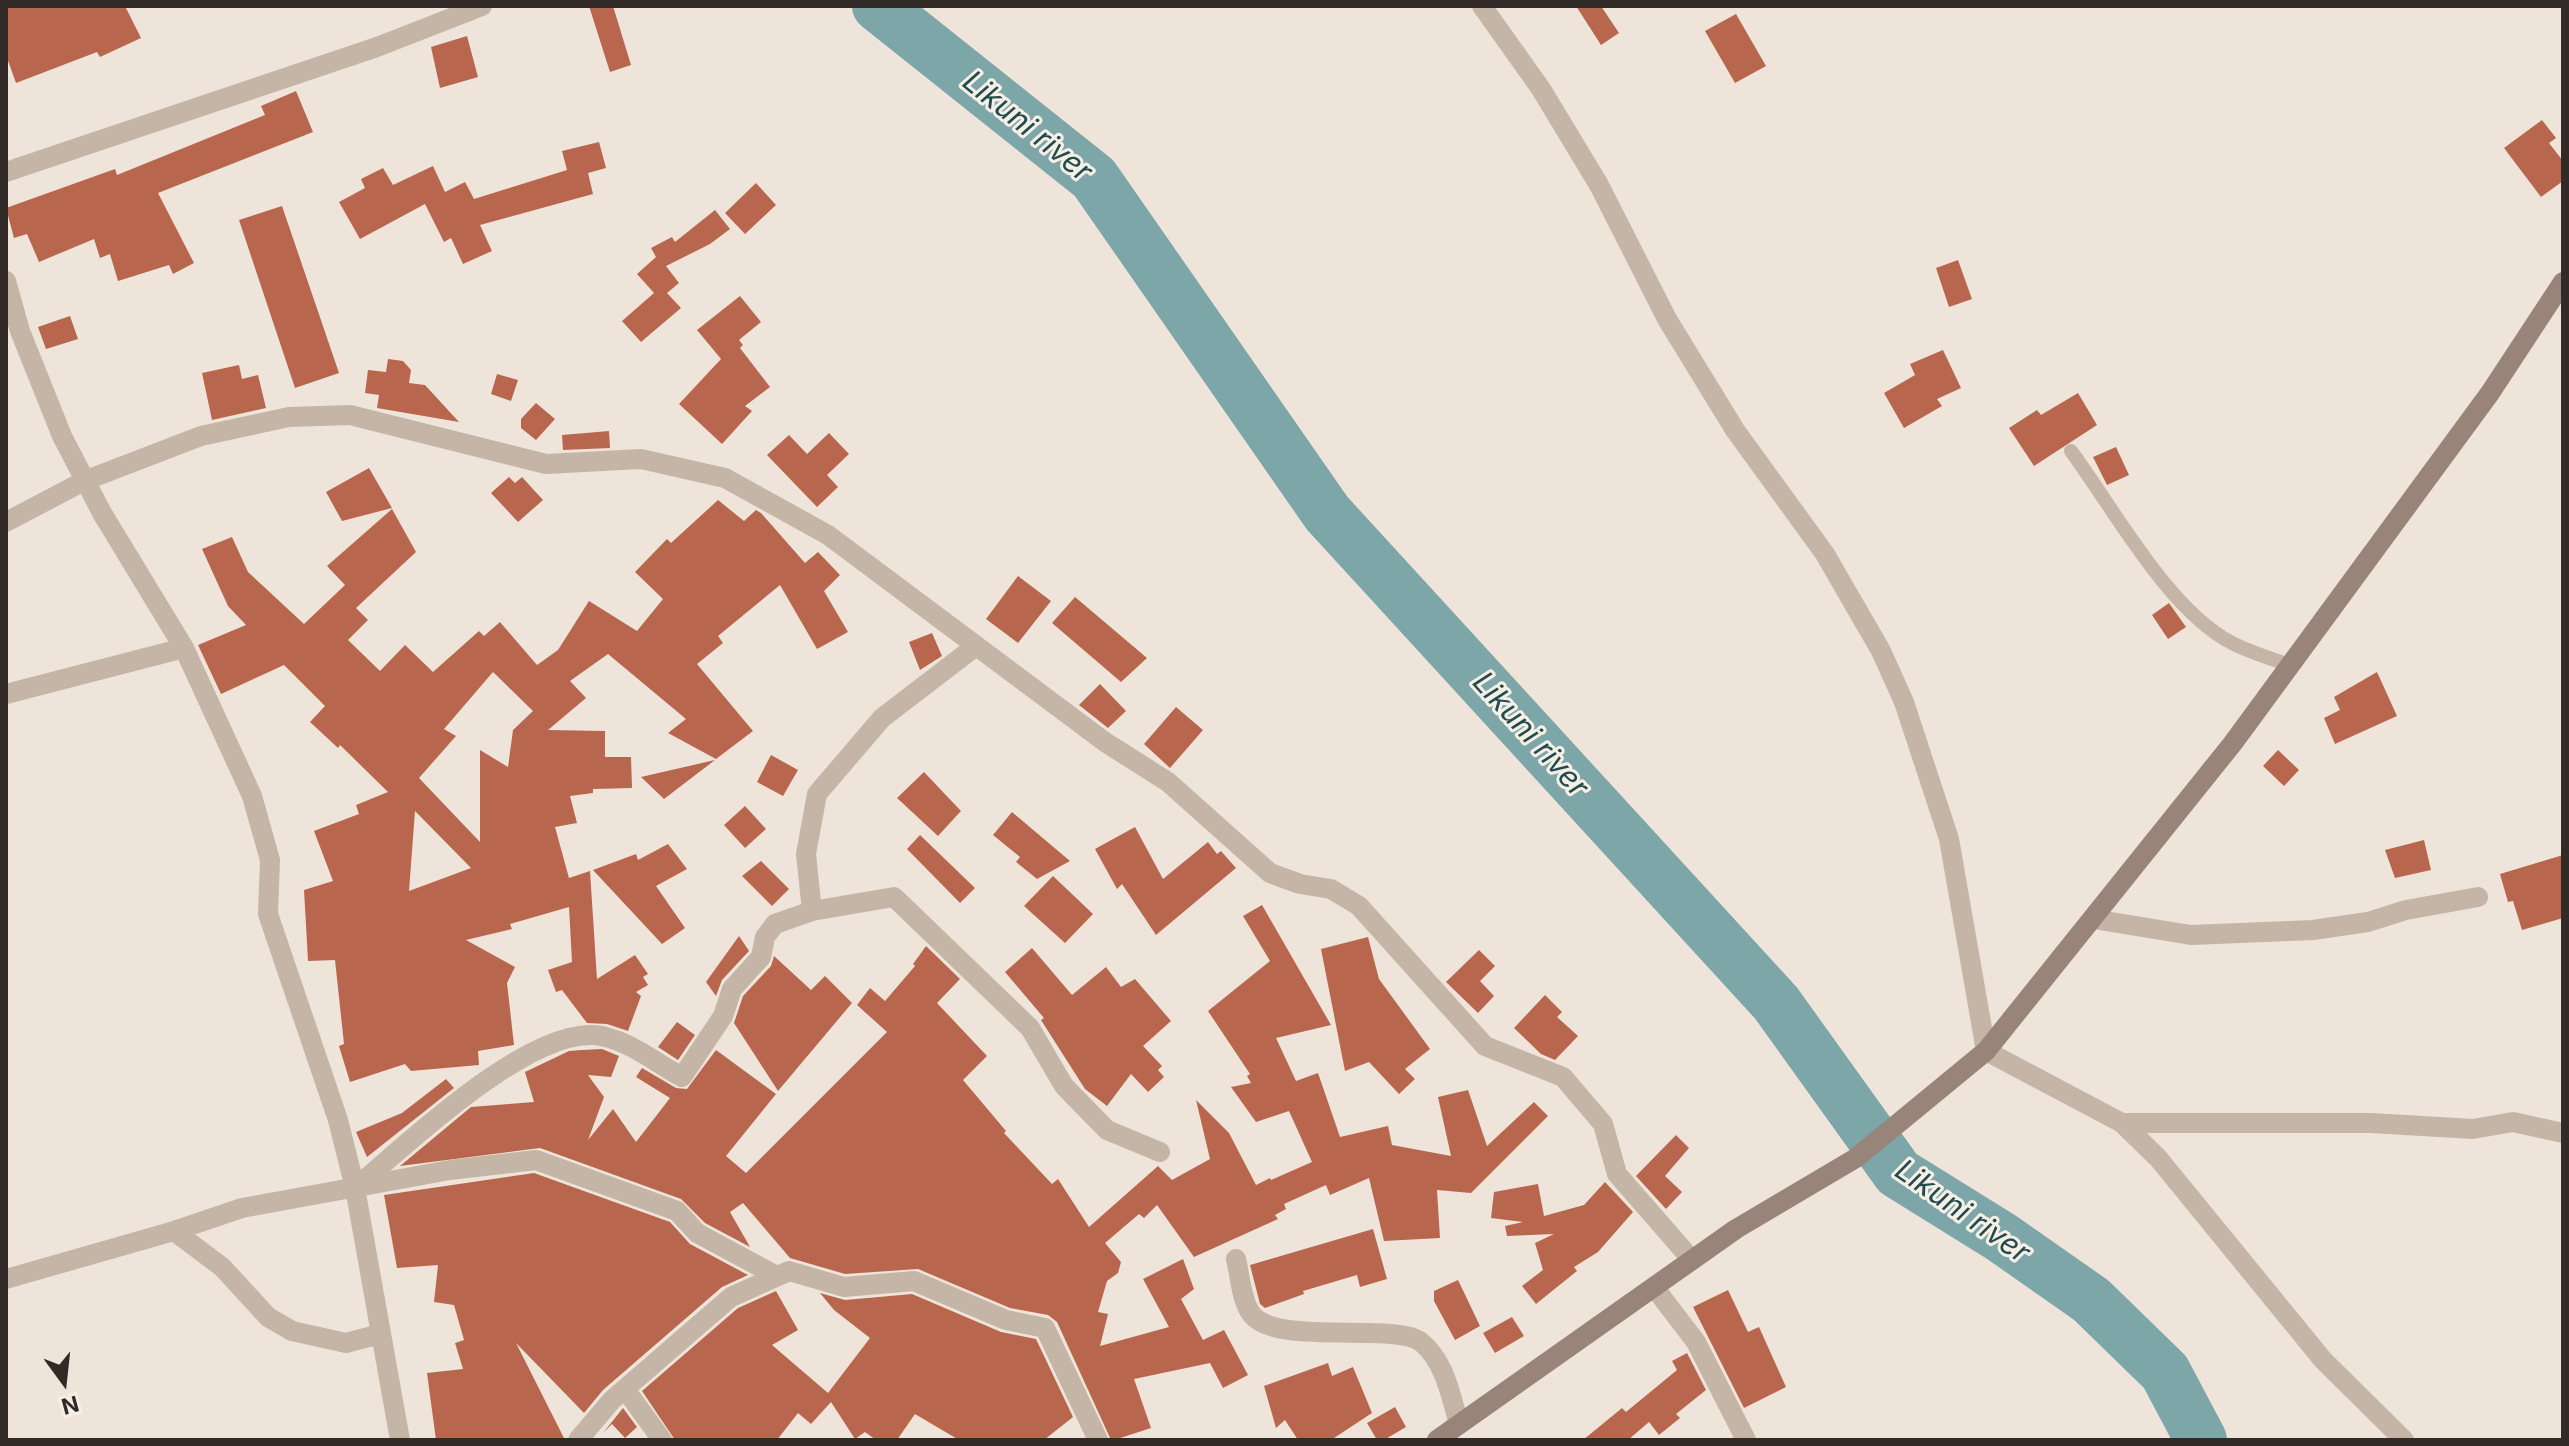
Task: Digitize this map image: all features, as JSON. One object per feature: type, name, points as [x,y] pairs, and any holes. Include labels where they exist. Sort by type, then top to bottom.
[{"type":"street","points":[[6,172],[377,47],[482,6]]},
{"type":"street","points":[[1482,6],[1541,89],[1599,185],[1667,319],[1735,430],[1825,554],[1881,651],[1904,702],[1949,839],[1986,1051]]},
{"type":"street","points":[[6,281],[20,331],[84,481],[184,648],[252,796],[270,860],[268,914],[338,1120],[355,1188],[400,1440]]},
{"type":"street","points":[[1437,1440],[1692,1260],[1856,1158],[1986,1051],[2233,743],[2490,393],[2563,282]]},
{"type":"street","points":[[6,522],[84,481],[201,436],[289,417],[350,415],[546,464],[641,459],[725,478],[815,528],[1105,742],[1168,782],[1270,873],[1300,884],[1331,889],[1359,906],[1485,1046],[1563,1077],[1603,1124],[1617,1174],[1692,1260]]},
{"type":"street","points":[[812,911],[806,854],[817,794],[882,718],[976,646]]},
{"type":"street","points":[[6,694],[184,648]]},
{"type":"street","points":[[355,1188],[499,1072],[545,1044],[593,1035],[622,1044],[682,1077],[723,1016],[732,989],[761,957],[765,937],[775,924],[812,911],[894,897],[1030,1028],[1064,1086],[1107,1130],[1160,1152]]},
{"type":"street","points":[[2093,919],[2191,935],[2313,930],[2368,922],[2406,910],[2478,897]]},
{"type":"street","points":[[1986,1051],[2122,1123],[2158,1158],[2323,1360],[2404,1440]]},
{"type":"street","points":[[2122,1123],[2395,1123],[2473,1129],[2513,1122],[2563,1133]]},
{"type":"street","points":[[6,1279],[174,1231],[242,1208],[450,1170],[536,1160],[677,1211],[697,1233],[775,1275]]},
{"type":"street","points":[[174,1231],[222,1267],[268,1317],[292,1331],[346,1343],[380,1334]]},
{"type":"street","points":[[1236,1259],[1248,1310],[1256,1320],[1313,1334],[1400,1335],[1419,1340],[1436,1357],[1459,1424]]},
{"type":"street","points":[[578,1440],[625,1389],[731,1297],[789,1271],[803,1273],[824,1284],[844,1287],[914,1281],[1006,1320],[1045,1328],[1098,1440]]},
{"type":"street","points":[[1654,1287],[1696,1342],[1746,1440]]},
{"type":"street","points":[[625,1389],[662,1440]]},
{"type":"lane","points":[[2071,451],[2137,549],[2180,601],[2230,642],[2289,665]]},
{"type":"building","points":[[6,6],[125,6],[141,38],[100,57],[97,52],[16,83],[6,55]]},
{"type":"building","points":[[589,6],[613,6],[631,65],[610,72]]},
{"type":"building","points":[[1576,6],[1601,6],[1619,33],[1601,45]]},
{"type":"building","points":[[1736,14],[1766,66],[1735,83],[1705,31]]},
{"type":"building","points":[[467,36],[478,77],[440,88],[431,47]]},
{"type":"building","points":[[296,91],[313,132],[158,193],[194,263],[173,274],[169,265],[118,281],[110,254],[100,258],[94,239],[39,262],[27,234],[14,238],[6,208],[115,169],[117,175],[265,115],[261,106]]},
{"type":"building","points":[[2542,120],[2556,138],[2549,143],[2563,161],[2563,181],[2541,197],[2504,148]]},
{"type":"building","points":[[599,142],[606,168],[588,173],[593,194],[480,225],[492,251],[463,264],[451,238],[444,242],[425,204],[360,239],[339,202],[365,188],[361,179],[383,168],[393,185],[433,166],[445,192],[465,182],[474,199],[567,170],[562,151]]},
{"type":"building","points":[[756,183],[776,205],[745,234],[725,213]]},
{"type":"building","points":[[282,206],[339,373],[295,388],[239,220]]},
{"type":"building","points":[[715,210],[730,229],[710,244],[666,266],[679,283],[667,293],[681,308],[641,342],[622,321],[654,293],[637,274],[656,257],[651,248],[672,237],[675,242]]},
{"type":"building","points":[[1958,260],[1972,299],[1949,307],[1936,268]]},
{"type":"building","points":[[740,296],[761,322],[739,340],[743,345],[740,348],[770,387],[745,406],[752,411],[722,444],[679,404],[721,359],[697,330]]},
{"type":"building","points":[[70,316],[78,339],[46,349],[38,327]]},
{"type":"building","points":[[1943,350],[1961,388],[1937,399],[1942,406],[1904,428],[1884,393],[1915,375],[1910,364]]},
{"type":"building","points":[[388,359],[403,361],[411,370],[409,383],[425,385],[459,422],[377,408],[379,395],[365,393],[368,370],[386,372]]},
{"type":"building","points":[[239,365],[242,379],[258,375],[266,408],[212,420],[202,373]]},
{"type":"building","points":[[497,374],[518,380],[511,401],[491,394]]},
{"type":"building","points":[[2078,393],[2097,425],[2034,466],[2009,428],[2037,410],[2041,415]]},
{"type":"building","points":[[536,403],[555,419],[536,440],[521,428],[521,419]]},
{"type":"building","points":[[609,431],[610,448],[563,450],[562,435]]},
{"type":"building","points":[[829,433],[849,454],[827,475],[838,487],[817,507],[767,455],[789,435],[807,454]]},
{"type":"building","points":[[2116,447],[2129,475],[2107,485],[2093,457]]},
{"type":"building","points":[[369,468],[392,508],[342,521],[326,492]]},
{"type":"building","points":[[509,477],[515,483],[522,477],[543,500],[518,522],[491,493]]},
{"type":"building","points":[[718,500],[744,521],[756,510],[805,563],[818,552],[840,575],[824,591],[848,632],[817,649],[780,585],[718,636],[723,643],[697,664],[753,731],[716,759],[668,733],[686,719],[608,654],[570,681],[586,698],[548,730],[605,731],[605,757],[631,757],[632,788],[593,789],[593,793],[570,796],[577,823],[555,827],[569,878],[590,871],[597,979],[635,955],[648,974],[643,977],[648,985],[636,992],[641,996],[628,1031],[607,1024],[587,1023],[562,990],[556,992],[548,970],[572,962],[569,907],[510,924],[512,929],[466,940],[515,967],[507,983],[514,1045],[478,1051],[479,1065],[411,1071],[405,1064],[350,1082],[339,1046],[344,1044],[335,960],[308,961],[304,890],[333,881],[314,831],[359,814],[356,805],[388,792],[340,745],[338,748],[310,722],[325,706],[284,665],[221,694],[198,645],[246,625],[228,606],[202,549],[232,537],[248,572],[304,624],[345,585],[327,566],[392,509],[416,552],[356,608],[368,620],[348,640],[380,671],[405,645],[433,672],[479,631],[484,636],[500,622],[537,665],[558,650],[589,601],[637,631],[663,599],[635,572],[667,539],[671,543]],"holes":[[[493,672],[533,711],[513,730],[508,767],[480,750],[480,842],[419,778],[456,736],[444,729]],[[415,811],[471,868],[409,891]]]},
{"type":"building","points":[[1018,576],[1051,601],[1018,643],[986,619]]},
{"type":"building","points":[[1075,597],[1147,658],[1121,682],[1052,623]]},
{"type":"building","points":[[2169,603],[2186,627],[2168,639],[2152,615]]},
{"type":"building","points":[[932,633],[942,656],[920,670],[909,642]]},
{"type":"building","points":[[2377,672],[2397,716],[2335,744],[2324,718],[2340,710],[2334,697]]},
{"type":"building","points":[[1100,684],[1126,711],[1108,728],[1079,705]]},
{"type":"building","points":[[1176,707],[1203,730],[1170,768],[1144,744]]},
{"type":"building","points":[[2278,750],[2299,770],[2284,786],[2263,766]]},
{"type":"building","points":[[771,755],[798,770],[783,796],[757,782]]},
{"type":"building","points":[[715,760],[664,799],[641,777]]},
{"type":"building","points":[[924,772],[961,811],[938,836],[897,798]]},
{"type":"building","points":[[745,806],[766,829],[745,848],[724,825]]},
{"type":"building","points":[[1012,812],[1070,861],[1037,879],[1016,862],[1020,857],[993,835]]},
{"type":"building","points":[[1135,827],[1163,879],[1208,842],[1217,854],[1221,851],[1236,868],[1156,935],[1122,884],[1117,889],[1095,849]]},
{"type":"building","points":[[920,835],[975,888],[960,903],[907,849]]},
{"type":"building","points":[[2424,840],[2431,870],[2395,878],[2385,850]]},
{"type":"building","points":[[668,844],[687,869],[656,886],[685,928],[662,944],[593,870],[636,854],[638,860]]},
{"type":"building","points":[[2563,855],[2563,918],[2522,930],[2513,901],[2508,902],[2500,874]]},
{"type":"building","points":[[761,861],[789,889],[772,906],[742,876]]},
{"type":"building","points":[[1053,876],[1093,914],[1065,943],[1024,906]]},
{"type":"building","points":[[1262,905],[1331,1025],[1276,1038],[1296,1081],[1318,1073],[1340,1137],[1388,1126],[1392,1145],[1451,1156],[1438,1097],[1468,1090],[1487,1146],[1534,1102],[1548,1116],[1471,1193],[1437,1190],[1440,1238],[1384,1241],[1369,1178],[1330,1195],[1326,1185],[1284,1204],[1286,1209],[1275,1215],[1278,1219],[1194,1257],[1157,1205],[1144,1218],[1139,1214],[1105,1243],[1121,1262],[1118,1273],[1107,1281],[1098,1312],[1108,1314],[1100,1346],[1169,1327],[1143,1279],[1183,1259],[1194,1289],[1181,1299],[1203,1340],[1224,1330],[1248,1375],[1223,1388],[1210,1363],[1134,1379],[1151,1428],[1114,1440],[1111,1440],[1057,1322],[1048,1315],[1010,1308],[918,1269],[845,1274],[790,1258],[743,1203],[730,1212],[750,1247],[705,1223],[681,1199],[540,1148],[400,1166],[471,1107],[534,1102],[525,1072],[569,1051],[602,1049],[619,1056],[611,1077],[588,1075],[604,1097],[588,1140],[613,1109],[636,1142],[670,1098],[636,1077],[642,1068],[676,1088],[687,1089],[716,1050],[776,1094],[726,1156],[746,1173],[887,1032],[857,1005],[870,988],[885,1001],[915,966],[913,964],[926,946],[960,979],[937,1003],[987,1056],[963,1080],[1006,1131],[1004,1133],[1052,1184],[1058,1179],[1089,1227],[1158,1166],[1172,1180],[1210,1159],[1196,1100],[1229,1133],[1256,1185],[1312,1162],[1289,1111],[1256,1122],[1231,1087],[1251,1083],[1247,1076],[1250,1074],[1208,1011],[1270,961],[1243,916]]},
{"type":"building","points":[[739,936],[749,951],[722,980],[716,996],[706,982]]},
{"type":"building","points":[[1368,937],[1379,979],[1430,1049],[1405,1069],[1415,1079],[1399,1094],[1369,1062],[1345,1071],[1321,949]]},
{"type":"building","points":[[1032,948],[1072,995],[1106,967],[1121,987],[1135,979],[1171,1021],[1143,1046],[1162,1066],[1158,1070],[1164,1077],[1148,1092],[1131,1074],[1107,1106],[1085,1089],[1041,1020],[1044,1018],[1005,972]]},
{"type":"building","points":[[1479,950],[1495,966],[1480,981],[1494,996],[1478,1013],[1446,982]]},
{"type":"building","points":[[774,956],[811,990],[825,976],[852,1003],[778,1091],[734,1023],[743,996],[771,966]]},
{"type":"building","points":[[1545,995],[1562,1012],[1557,1017],[1578,1036],[1555,1060],[1541,1054],[1514,1028]]},
{"type":"building","points":[[677,1022],[695,1035],[678,1060],[658,1047]]},
{"type":"building","points":[[446,1079],[454,1088],[367,1157],[356,1132],[402,1113]]},
{"type":"building","points":[[1676,1135],[1689,1148],[1665,1176],[1682,1192],[1666,1209],[1636,1176]]},
{"type":"building","points":[[534,1173],[670,1222],[690,1244],[748,1275],[722,1287],[603,1390],[584,1413],[516,1343],[565,1440],[436,1440],[427,1373],[463,1369],[455,1343],[464,1340],[454,1305],[434,1302],[438,1265],[397,1268],[384,1195]]},
{"type":"building","points":[[1605,1182],[1633,1212],[1598,1252],[1574,1267],[1577,1271],[1536,1304],[1522,1286],[1543,1270],[1535,1243],[1554,1234],[1507,1236],[1505,1226],[1523,1222],[1491,1218],[1494,1192],[1538,1184],[1544,1216],[1584,1205]]},
{"type":"building","points":[[1373,1229],[1387,1279],[1360,1287],[1357,1275],[1303,1291],[1304,1294],[1265,1308],[1260,1304],[1250,1265]]},
{"type":"building","points":[[1458,1280],[1480,1326],[1455,1340],[1434,1301],[1434,1291]]},
{"type":"building","points":[[1728,1290],[1748,1332],[1759,1327],[1786,1387],[1744,1408],[1693,1307]]},
{"type":"building","points":[[776,1291],[798,1330],[772,1345],[828,1393],[870,1338],[834,1310],[820,1293],[845,1300],[912,1294],[1001,1332],[1036,1339],[1073,1417],[1044,1440],[959,1440],[915,1414],[897,1440],[876,1440],[865,1432],[855,1439],[831,1402],[811,1424],[798,1413],[777,1440],[675,1440],[642,1391],[738,1308]]},
{"type":"building","points":[[1512,1317],[1524,1336],[1495,1353],[1483,1333]]},
{"type":"building","points":[[1687,1353],[1706,1390],[1676,1414],[1680,1418],[1659,1435],[1649,1422],[1628,1440],[1583,1440],[1622,1408],[1626,1412],[1677,1370],[1672,1361]]},
{"type":"building","points":[[1328,1363],[1332,1376],[1353,1367],[1372,1413],[1331,1440],[1298,1440],[1285,1420],[1276,1428],[1264,1386]]},
{"type":"building","points":[[1395,1407],[1406,1427],[1384,1440],[1377,1440],[1367,1423]]},
{"type":"building","points":[[623,1408],[637,1427],[625,1438],[612,1424],[603,1433]]},
{"type":"waterway","name":"Likuni river","points":[[878,6],[1094,178],[1327,513],[1776,1003],[1898,1173],[2001,1237],[2091,1300],[2165,1372],[2201,1440]]}]
